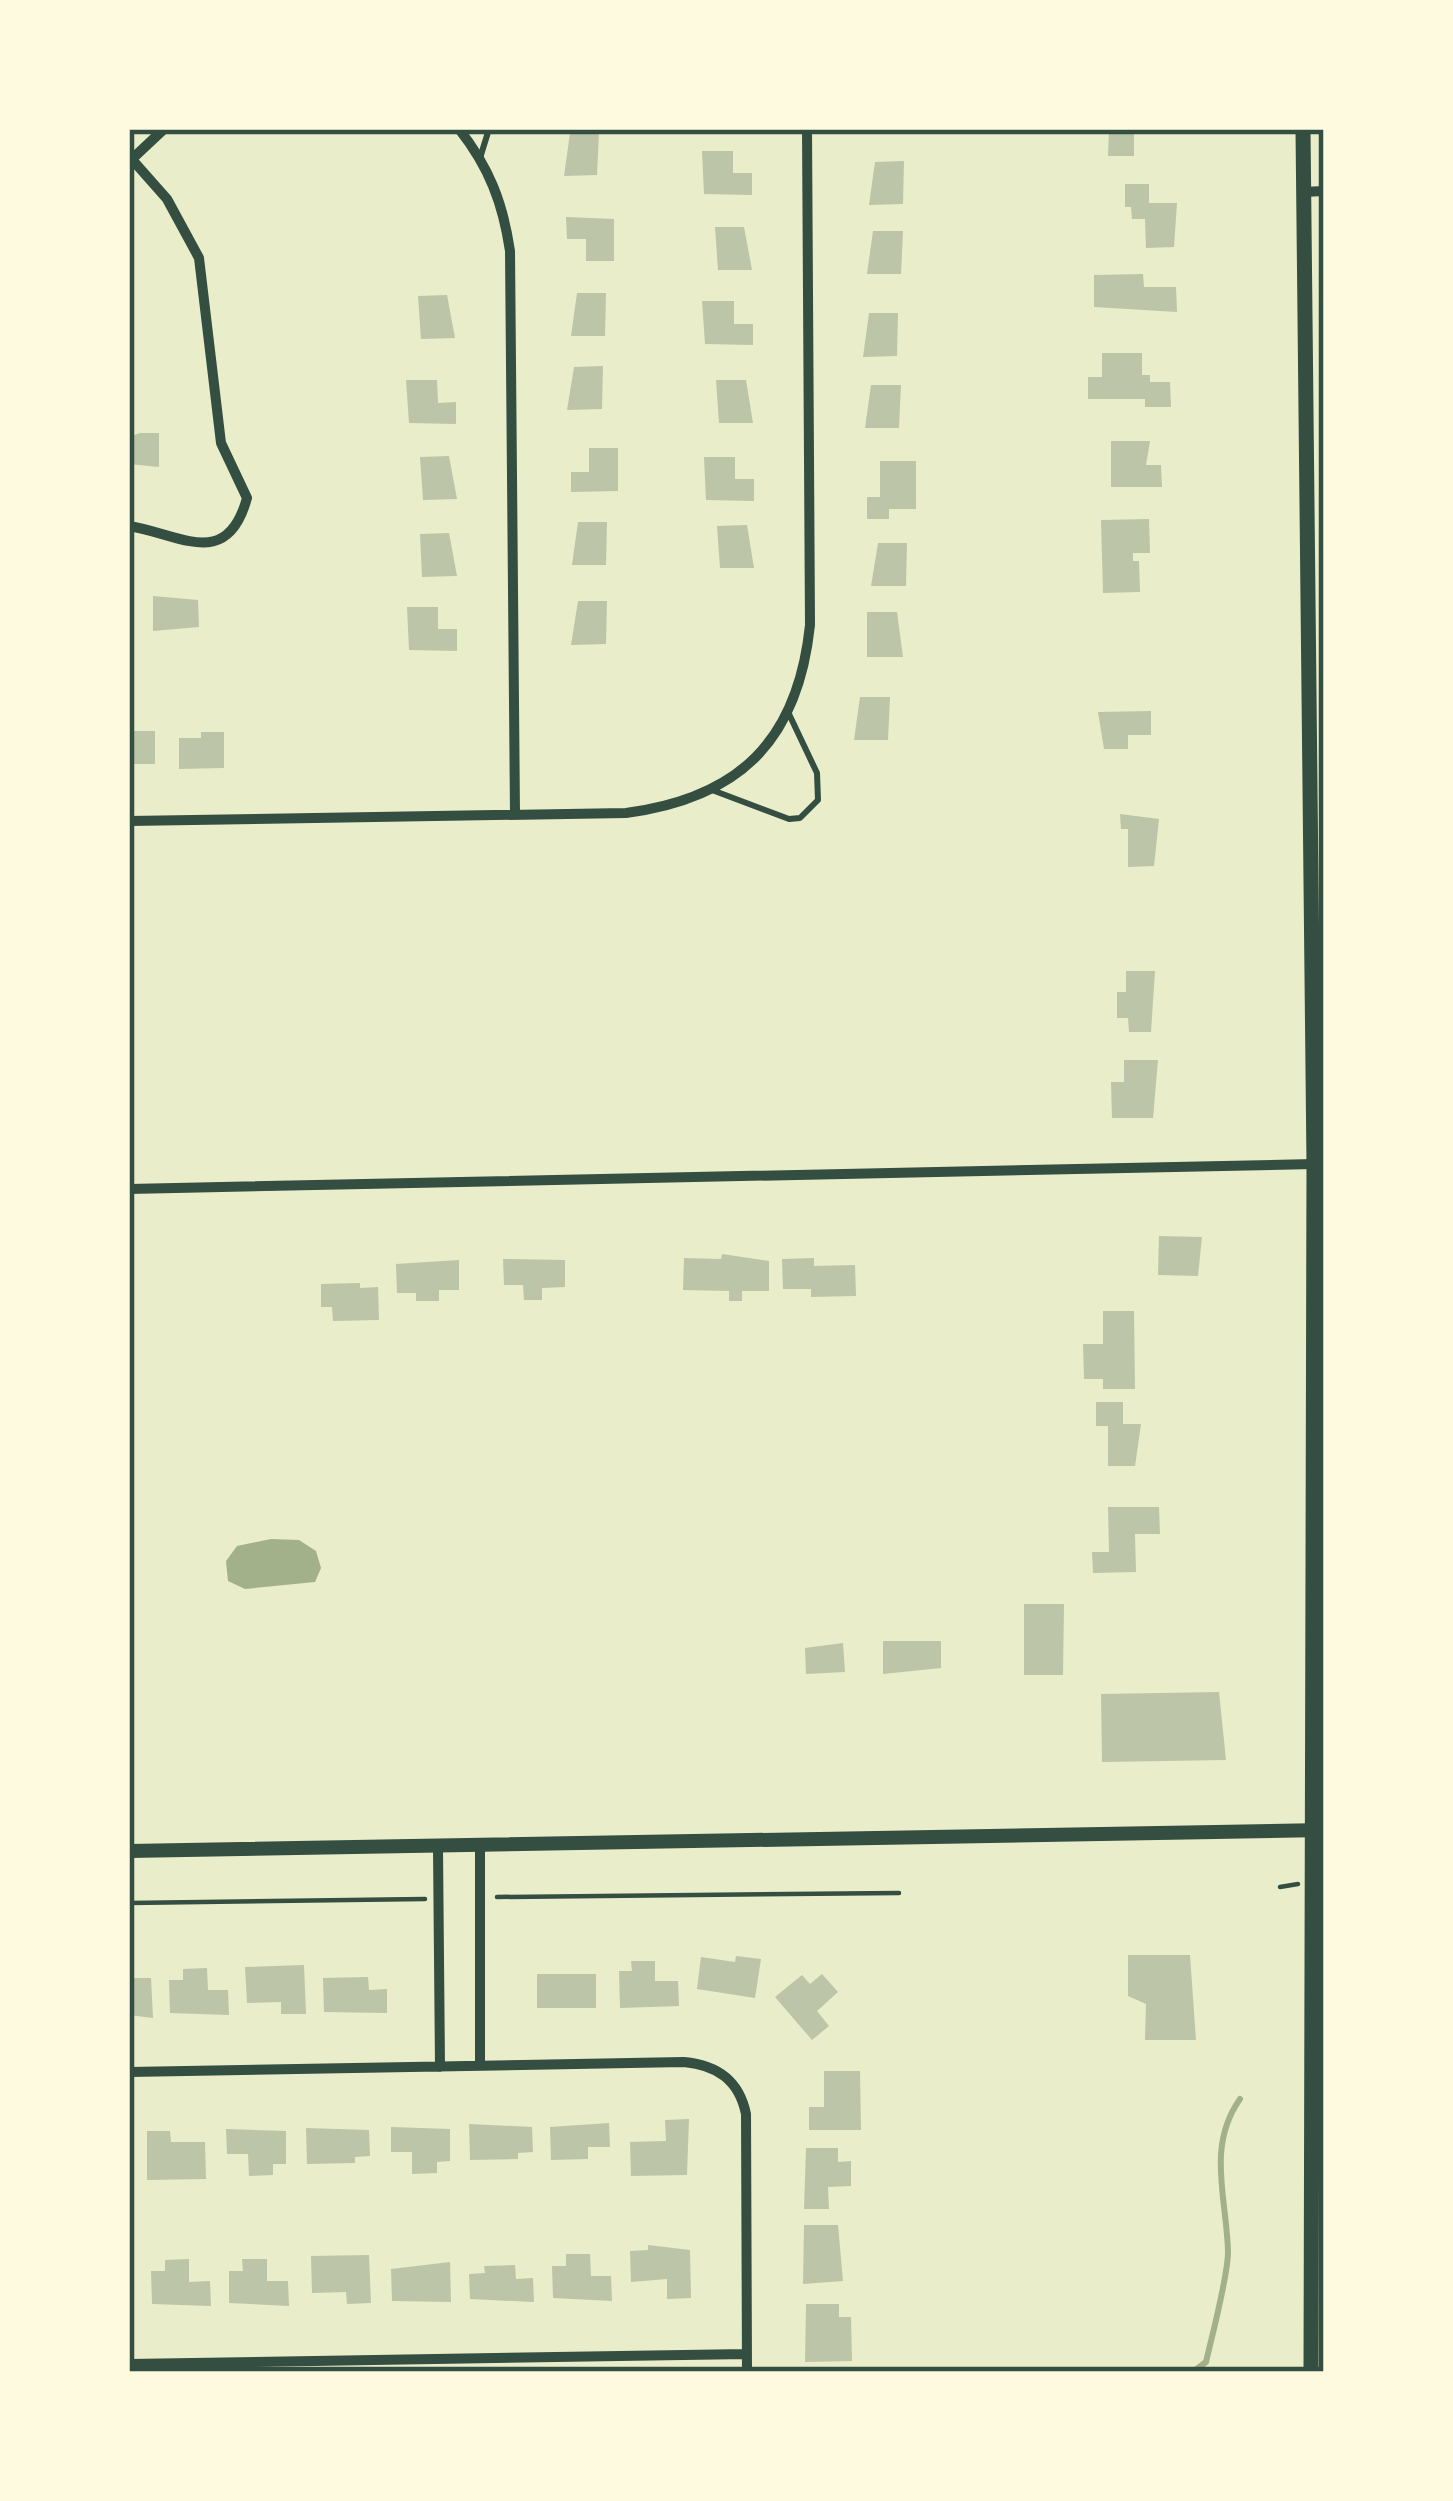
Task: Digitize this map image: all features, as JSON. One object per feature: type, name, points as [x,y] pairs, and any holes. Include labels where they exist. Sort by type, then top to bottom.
[{"type":"main road","points":[[1303,129],[1316,601],[1318,1830],[1311,2372]]},
{"type":"street","points":[[129,526],[203,544],[231,531],[247,498],[221,443],[199,258],[167,199],[130,158],[164,129]]},
{"type":"street","points":[[459,129],[480,158],[504,210],[510,251],[515,815]]},
{"type":"street","points":[[129,821],[626,813],[682,803],[712,790],[759,754],[788,713],[804,666],[811,604],[808,129]]},
{"type":"street","points":[[1303,191],[1324,191]]},
{"type":"street","points":[[129,1189],[1314,1164]]},
{"type":"street","points":[[129,1851],[1318,1830]]},
{"type":"street","points":[[481,1846],[481,2066]]},
{"type":"street","points":[[438,1848],[440,2067]]},
{"type":"street","points":[[129,2072],[684,2062],[712,2067],[729,2079],[746,2114],[747,2372]]},
{"type":"street","points":[[129,2364],[747,2354]]},
{"type":"lane","points":[[480,158],[489,129]]},
{"type":"lane","points":[[712,790],[789,819],[810,811],[818,800],[817,773],[788,713]]},
{"type":"path","points":[[497,1897],[899,1893]]},
{"type":"path","points":[[129,1903],[424,1899]]},
{"type":"shaded area","points":[[271,1539],[299,1540],[316,1551],[321,1568],[315,1582],[245,1589],[228,1581],[226,1561],[237,1546]]},
{"type":"building","points":[[1109,129],[1134,129],[1134,156],[1108,156]]},
{"type":"building","points":[[599,132],[597,175],[564,176],[570,133]]},
{"type":"building","points":[[702,151],[733,151],[733,173],[752,173],[752,195],[704,194]]},
{"type":"building","points":[[904,161],[903,204],[869,205],[875,162]]},
{"type":"building","points":[[1125,184],[1149,184],[1149,203],[1177,203],[1174,247],[1146,248],[1145,219],[1132,219],[1131,207],[1125,207]]},
{"type":"building","points":[[566,217],[614,219],[614,261],[586,261],[586,239],[567,239]]},
{"type":"building","points":[[715,227],[744,227],[752,270],[718,270]]},
{"type":"building","points":[[873,231],[903,231],[901,274],[867,274]]},
{"type":"building","points":[[1143,274],[1144,287],[1176,287],[1177,312],[1094,307],[1094,275]]},
{"type":"building","points":[[577,293],[606,293],[605,336],[571,336]]},
{"type":"building","points":[[447,295],[455,338],[421,339],[418,296]]},
{"type":"building","points":[[702,301],[734,301],[734,324],[753,324],[753,345],[705,344]]},
{"type":"building","points":[[869,313],[898,313],[897,356],[863,357]]},
{"type":"building","points":[[1102,353],[1142,353],[1142,375],[1150,375],[1150,382],[1170,382],[1171,407],[1145,407],[1145,399],[1088,399],[1088,377],[1102,377]]},
{"type":"building","points":[[603,366],[602,409],[567,410],[574,367]]},
{"type":"building","points":[[406,380],[437,380],[438,403],[456,402],[456,424],[409,423]]},
{"type":"building","points":[[716,380],[746,380],[753,423],[719,423]]},
{"type":"building","points":[[871,385],[901,385],[899,428],[865,428]]},
{"type":"building","points":[[159,433],[159,467],[129,464],[129,437]]},
{"type":"building","points":[[1111,441],[1150,441],[1146,465],[1161,465],[1162,487],[1111,487]]},
{"type":"building","points":[[589,448],[618,448],[618,491],[571,492],[571,472],[589,472]]},
{"type":"building","points":[[449,456],[457,499],[423,500],[420,457]]},
{"type":"building","points":[[704,457],[735,457],[735,479],[754,479],[754,501],[706,500]]},
{"type":"building","points":[[880,461],[916,461],[916,509],[889,509],[889,519],[867,519],[867,497],[880,497]]},
{"type":"building","points":[[1149,519],[1150,553],[1133,553],[1133,561],[1139,561],[1140,592],[1103,593],[1101,520]]},
{"type":"building","points":[[578,522],[607,522],[606,565],[572,565]]},
{"type":"building","points":[[747,525],[754,568],[720,568],[717,526]]},
{"type":"building","points":[[449,533],[457,576],[422,577],[420,534]]},
{"type":"building","points":[[878,543],[907,543],[906,586],[871,586]]},
{"type":"building","points":[[153,596],[198,600],[199,627],[153,631]]},
{"type":"building","points":[[578,601],[607,601],[606,644],[571,645]]},
{"type":"building","points":[[407,607],[438,607],[438,629],[457,629],[457,651],[409,650]]},
{"type":"building","points":[[867,612],[897,612],[903,657],[867,657]]},
{"type":"building","points":[[860,697],[890,697],[888,740],[854,740]]},
{"type":"building","points":[[1151,711],[1151,735],[1128,735],[1128,749],[1104,749],[1098,712]]},
{"type":"building","points":[[129,731],[155,731],[155,764],[129,764]]},
{"type":"building","points":[[201,732],[224,732],[224,768],[179,769],[179,738],[201,738]]},
{"type":"building","points":[[1120,814],[1159,819],[1154,866],[1128,867],[1128,829],[1121,829]]},
{"type":"building","points":[[1126,971],[1155,971],[1151,1032],[1129,1032],[1128,1018],[1117,1018],[1117,992],[1126,992]]},
{"type":"building","points":[[1124,1060],[1158,1060],[1153,1118],[1112,1118],[1111,1082],[1124,1082]]},
{"type":"building","points":[[1159,1236],[1202,1237],[1198,1276],[1158,1275]]},
{"type":"building","points":[[722,1254],[769,1261],[769,1291],[742,1291],[742,1301],[729,1301],[729,1291],[683,1290],[684,1258],[721,1259]]},
{"type":"building","points":[[814,1258],[814,1266],[855,1265],[856,1296],[811,1297],[811,1289],[783,1289],[782,1259]]},
{"type":"building","points":[[503,1259],[565,1260],[565,1287],[542,1288],[542,1300],[524,1300],[523,1285],[504,1285]]},
{"type":"building","points":[[459,1260],[459,1290],[439,1290],[439,1301],[416,1301],[416,1293],[397,1293],[396,1264]]},
{"type":"building","points":[[360,1283],[360,1288],[378,1287],[379,1320],[333,1321],[332,1307],[321,1307],[321,1284]]},
{"type":"building","points":[[1103,1311],[1134,1311],[1135,1389],[1103,1389],[1103,1379],[1084,1379],[1083,1344],[1103,1344]]},
{"type":"building","points":[[1096,1402],[1123,1402],[1123,1424],[1141,1424],[1135,1466],[1108,1466],[1108,1426],[1096,1426]]},
{"type":"building","points":[[1108,1507],[1159,1507],[1160,1534],[1135,1534],[1136,1572],[1093,1573],[1092,1552],[1109,1552]]},
{"type":"building","points":[[1024,1604],[1064,1604],[1063,1675],[1024,1675]]},
{"type":"building","points":[[883,1641],[941,1641],[941,1668],[883,1674]]},
{"type":"building","points":[[843,1643],[845,1672],[806,1674],[805,1648]]},
{"type":"building","points":[[1219,1692],[1226,1760],[1102,1762],[1101,1694]]},
{"type":"building","points":[[1128,1955],[1190,1955],[1196,2040],[1145,2040],[1146,2004],[1128,1996]]},
{"type":"building","points":[[736,1956],[761,1959],[755,1998],[697,1989],[701,1957],[735,1962]]},
{"type":"building","points":[[631,1961],[655,1961],[655,1981],[678,1981],[679,2006],[620,2008],[619,1971],[632,1971]]},
{"type":"building","points":[[304,1965],[306,2014],[281,2014],[281,2002],[247,2003],[245,1967]]},
{"type":"building","points":[[207,1968],[208,1990],[228,1990],[229,2015],[170,2013],[169,1980],[183,1980],[183,1969]]},
{"type":"building","points":[[537,1974],[596,1974],[596,2008],[537,2008]]},
{"type":"building","points":[[822,1974],[838,1992],[817,2011],[829,2026],[812,2040],[775,1997],[802,1975],[810,1984]]},
{"type":"building","points":[[368,1977],[369,1990],[387,1989],[387,2013],[324,2012],[323,1978]]},
{"type":"building","points":[[129,1978],[151,1978],[153,2018],[129,2015]]},
{"type":"building","points":[[824,2071],[860,2071],[861,2130],[809,2130],[809,2107],[824,2107]]},
{"type":"building","points":[[689,2119],[687,2175],[631,2176],[630,2142],[666,2141],[665,2120]]},
{"type":"building","points":[[609,2123],[610,2147],[588,2147],[588,2159],[551,2160],[550,2127]]},
{"type":"building","points":[[469,2124],[532,2127],[533,2152],[518,2153],[518,2159],[470,2160]]},
{"type":"building","points":[[391,2127],[450,2129],[450,2161],[437,2162],[437,2173],[412,2174],[412,2152],[391,2152]]},
{"type":"building","points":[[306,2128],[369,2130],[370,2156],[355,2157],[355,2163],[307,2164]]},
{"type":"building","points":[[226,2129],[286,2131],[286,2164],[273,2164],[273,2175],[249,2176],[248,2154],[227,2154]]},
{"type":"building","points":[[147,2131],[170,2131],[171,2142],[205,2142],[206,2179],[147,2180]]},
{"type":"building","points":[[806,2148],[838,2148],[838,2162],[851,2161],[851,2186],[828,2187],[829,2209],[804,2209]]},
{"type":"building","points":[[804,2225],[838,2225],[843,2281],[803,2284]]},
{"type":"building","points":[[648,2245],[690,2250],[691,2298],[667,2299],[667,2279],[631,2282],[630,2251],[648,2250]]},
{"type":"building","points":[[566,2254],[590,2254],[591,2276],[611,2276],[612,2301],[553,2298],[552,2266],[566,2266]]},
{"type":"building","points":[[369,2255],[371,2303],[347,2304],[346,2292],[312,2293],[311,2256]]},
{"type":"building","points":[[189,2259],[189,2282],[210,2281],[211,2306],[152,2304],[151,2271],[165,2271],[165,2260]]},
{"type":"building","points":[[242,2259],[267,2259],[267,2281],[288,2281],[289,2306],[229,2303],[229,2271],[243,2271]]},
{"type":"building","points":[[450,2262],[451,2302],[392,2301],[391,2269]]},
{"type":"building","points":[[515,2265],[516,2279],[533,2278],[534,2302],[470,2299],[469,2274],[485,2273],[484,2266]]},
{"type":"building","points":[[806,2304],[839,2304],[839,2317],[851,2317],[852,2361],[805,2362]]},
{"type":"waterway","points":[[1162,2372],[1194,2371],[1206,2362],[1228,2252],[1221,2155],[1230,2117],[1240,2099]]}]
